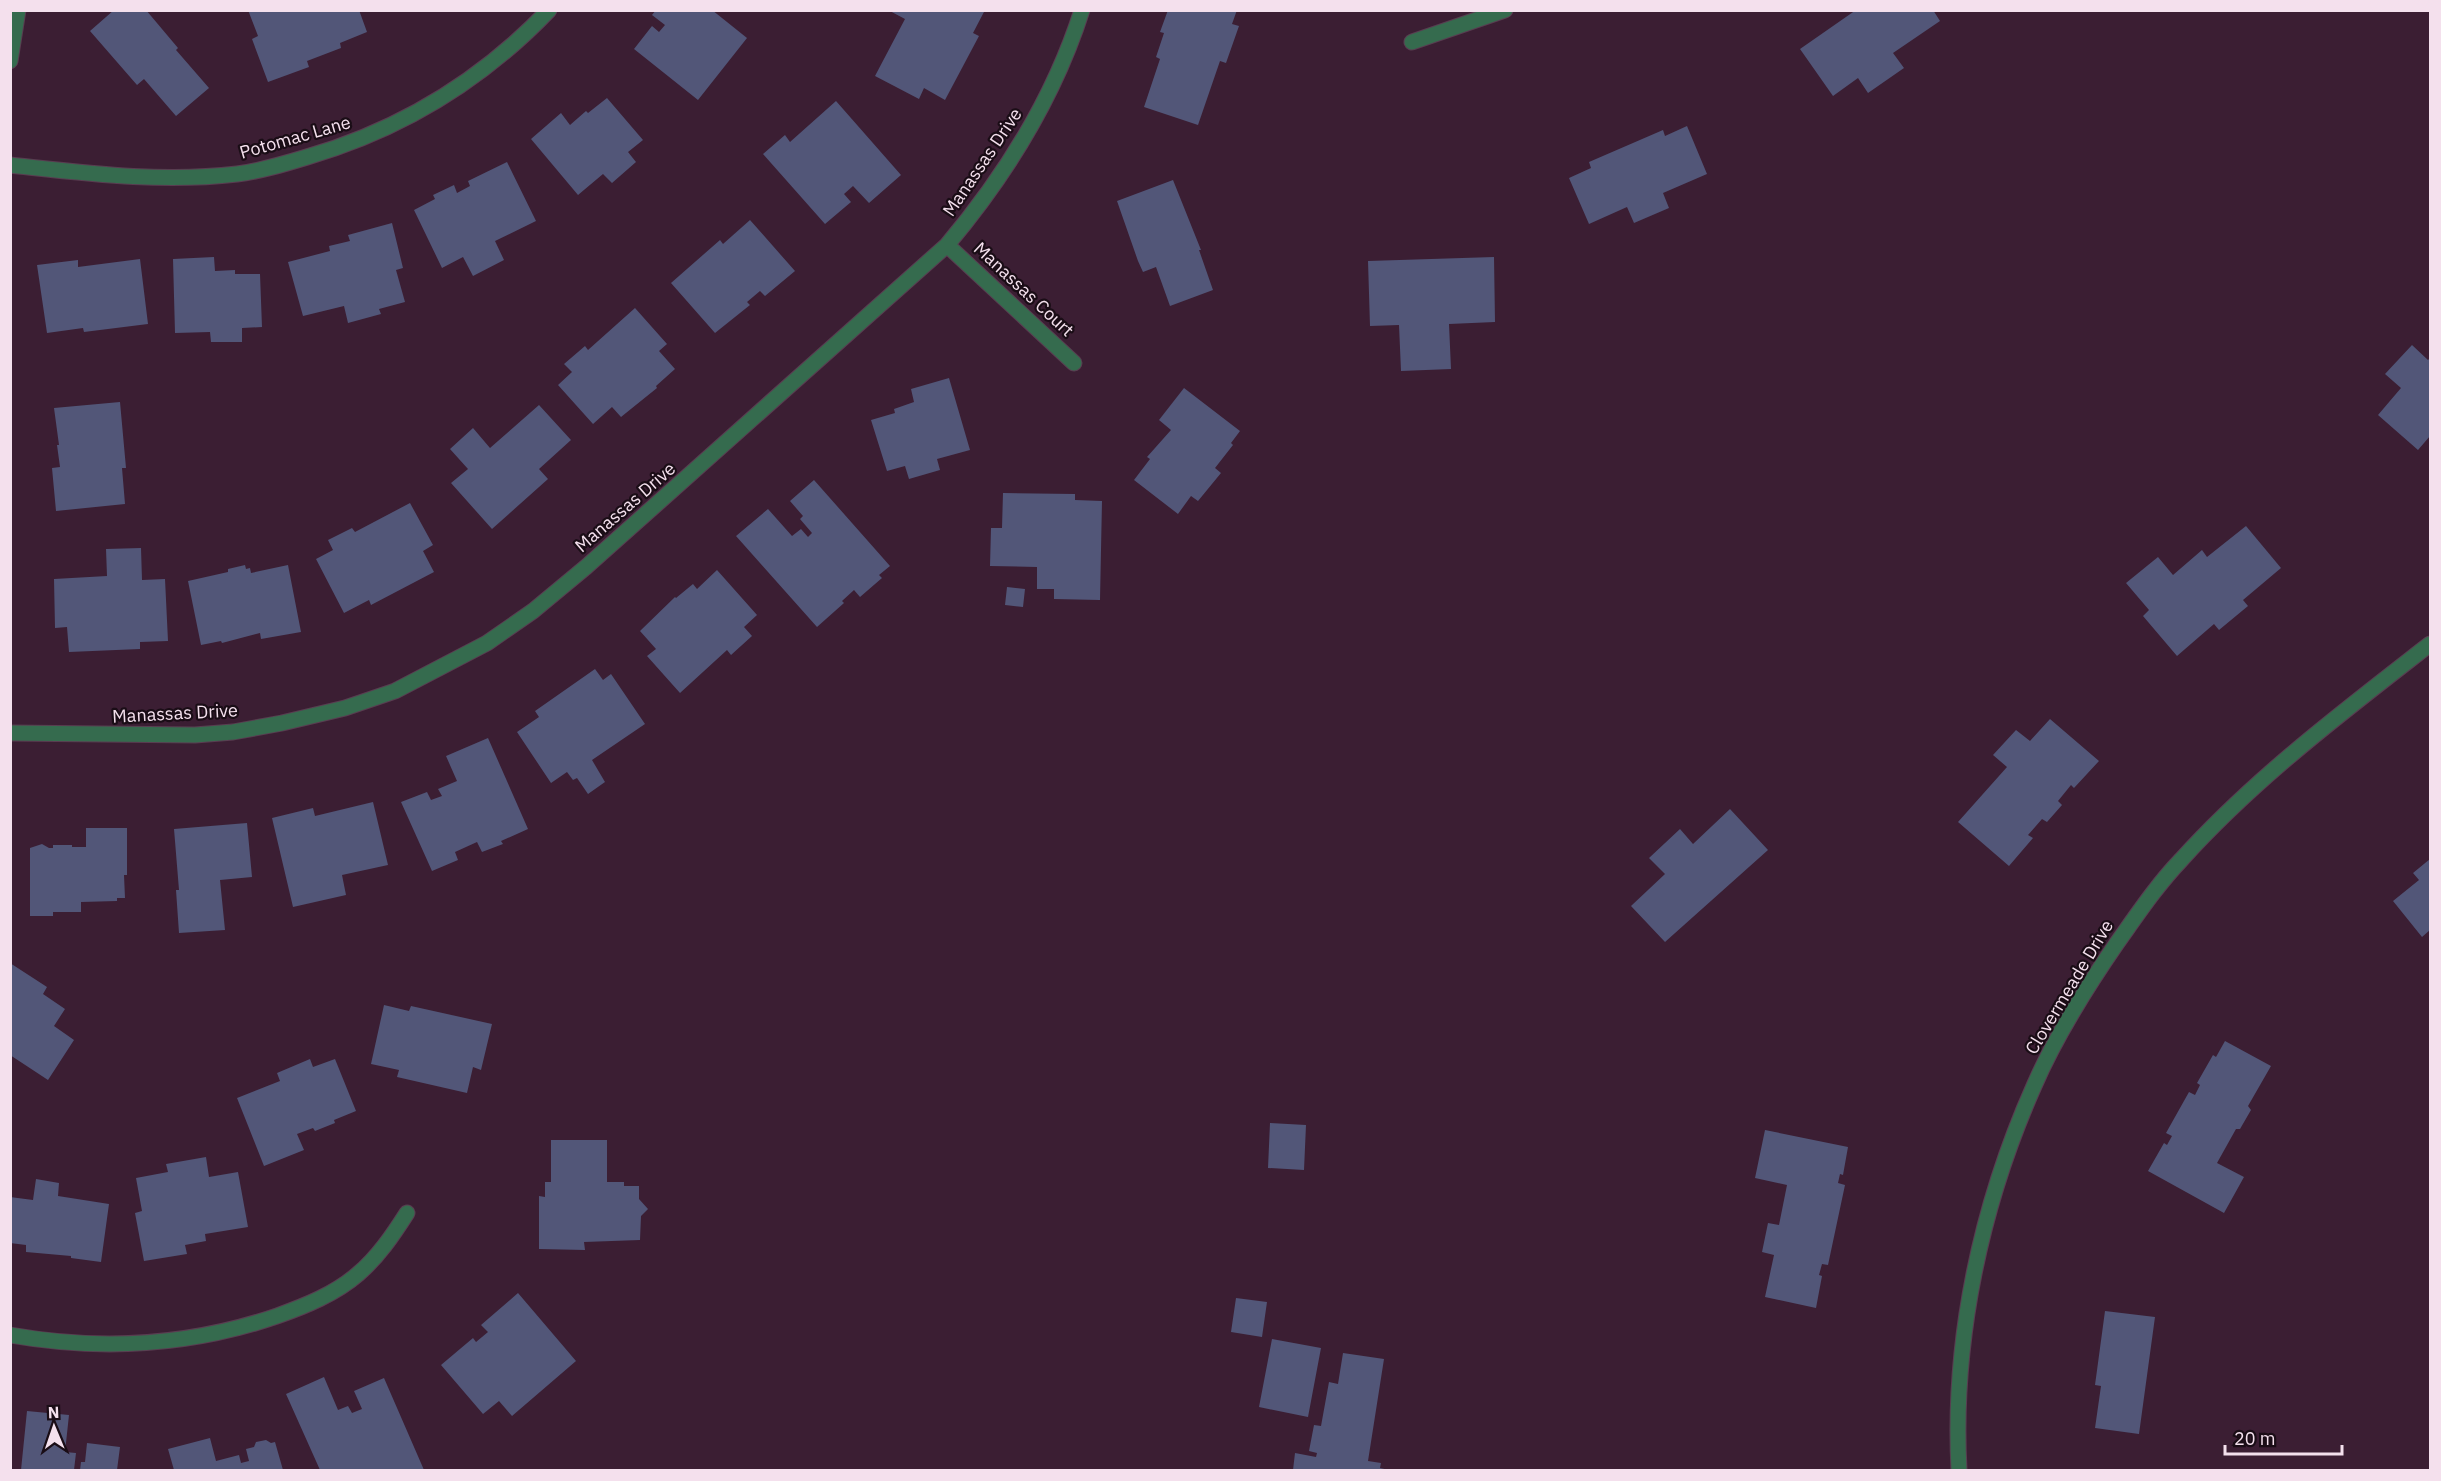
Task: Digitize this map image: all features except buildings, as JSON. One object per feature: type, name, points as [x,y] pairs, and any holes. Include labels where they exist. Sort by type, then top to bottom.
[{"type":"street","points":[[10,61],[18,10]]},
{"type":"street","name":"Potomac Lane","points":[[10,165],[144,177],[237,174],[287,163],[368,136],[451,93],[523,37],[549,10]]},
{"type":"street","name":"Manassas Drive","points":[[10,733],[146,736],[233,732],[282,723],[345,708],[395,691],[487,643],[569,582],[947,245],[977,209],[1035,121],[1056,81],[1082,10]]},
{"type":"street","points":[[1412,42],[1505,10]]},
{"type":"street","name":"Manassas Court","points":[[947,245],[1074,363]]},
{"type":"street","name":"Clovermeade Drive","points":[[1959,1470],[1960,1360],[1977,1258],[1990,1208],[2019,1120],[2050,1053],[2074,1010],[2155,890],[2208,831],[2256,784],[2319,731],[2430,644]]},
{"type":"street","points":[[10,1335],[61,1343],[138,1344],[197,1338],[257,1323],[310,1304],[356,1276],[379,1253],[407,1213]]}]
